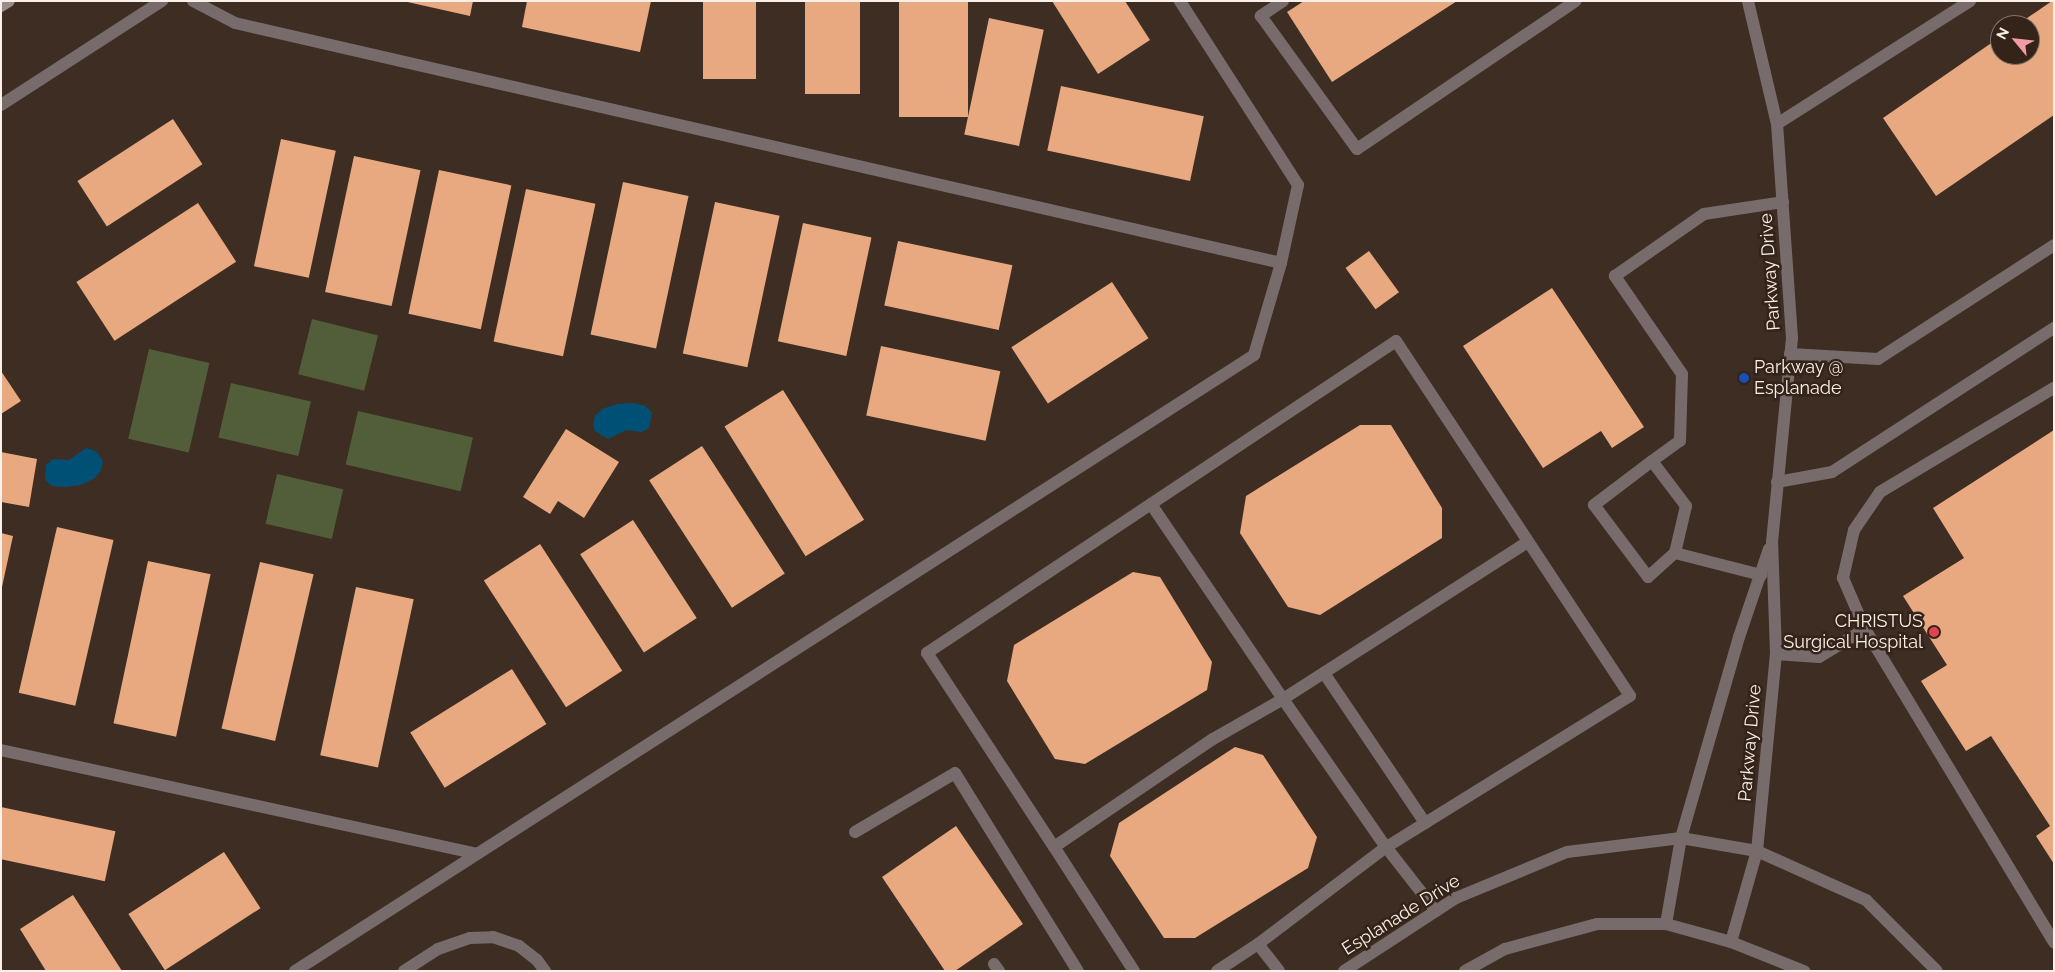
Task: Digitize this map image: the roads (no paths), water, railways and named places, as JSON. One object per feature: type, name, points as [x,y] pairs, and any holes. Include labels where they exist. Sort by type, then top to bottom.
[{"type":"main road","points":[[1,6],[9,1]]},
{"type":"street","points":[[1,106],[162,1]]},
{"type":"street","points":[[193,1],[235,23],[1280,263]]},
{"type":"street","points":[[295,971],[1254,355],[1280,263],[1298,185],[1180,1]]},
{"type":"street","points":[[1283,1],[1261,16],[1357,149],[1576,1]]},
{"type":"street","name":"Parkway Drive","points":[[1731,942],[1757,852],[1776,654],[1772,542],[1792,338],[1777,124],[1748,1]]},
{"type":"street","points":[[1777,124],[1970,1]]},
{"type":"street","points":[[1652,461],[1686,506],[1675,553],[1648,577],[1594,505],[1652,461],[1680,440],[1682,374],[1616,276],[1704,214],[1783,202]]},
{"type":"street","points":[[1790,354],[1878,360],[2054,245]]},
{"type":"street","points":[[1777,482],[1832,472],[2054,328]]},
{"type":"street","points":[[1134,971],[927,653],[1396,341],[1630,696],[1386,847],[1258,944],[1217,971]]},
{"type":"street","points":[[2054,388],[1880,492],[1854,530],[1843,578],[1865,628],[2054,942]]},
{"type":"street","points":[[1151,504],[1386,847],[1436,911]]},
{"type":"street","points":[[1054,847],[1213,739],[1283,699],[1528,542]]},
{"type":"street","name":"Parkway Drive","points":[[1666,924],[1681,838],[1739,636],[1772,542]]},
{"type":"street","points":[[1675,553],[1761,575]]},
{"type":"street","points":[[1776,654],[1819,657],[1865,628]]},
{"type":"street","points":[[1324,673],[1425,823]]},
{"type":"street","points":[[1,750],[477,854]]},
{"type":"street","points":[[855,832],[955,773],[1078,971]]},
{"type":"street","name":"Esplanade Drive","points":[[1344,971],[1456,898],[1567,852],[1681,838],[1757,852],[1866,900],[1937,971]]},
{"type":"street","points":[[1465,971],[1505,949],[1597,924],[1666,924],[1731,942],[1804,971]]},
{"type":"street","points":[[404,971],[438,949],[470,938],[493,937],[519,946],[537,960],[545,971]]},
{"type":"street","points":[[1258,944],[1279,971]]},
{"type":"water","points":[[633,403],[646,406],[652,413],[649,428],[641,432],[626,430],[608,439],[595,431],[593,425],[595,416],[602,409],[617,404]]},
{"type":"water","points":[[86,448],[96,451],[103,461],[101,470],[95,478],[81,485],[65,487],[52,486],[45,480],[46,465],[53,459],[69,460]]},
{"type":"place","name":"Parkway @ Esplanade","points":[[1744,378]]},
{"type":"place","name":"CHRISTUS Surgical Hospital","points":[[1934,632]]}]
